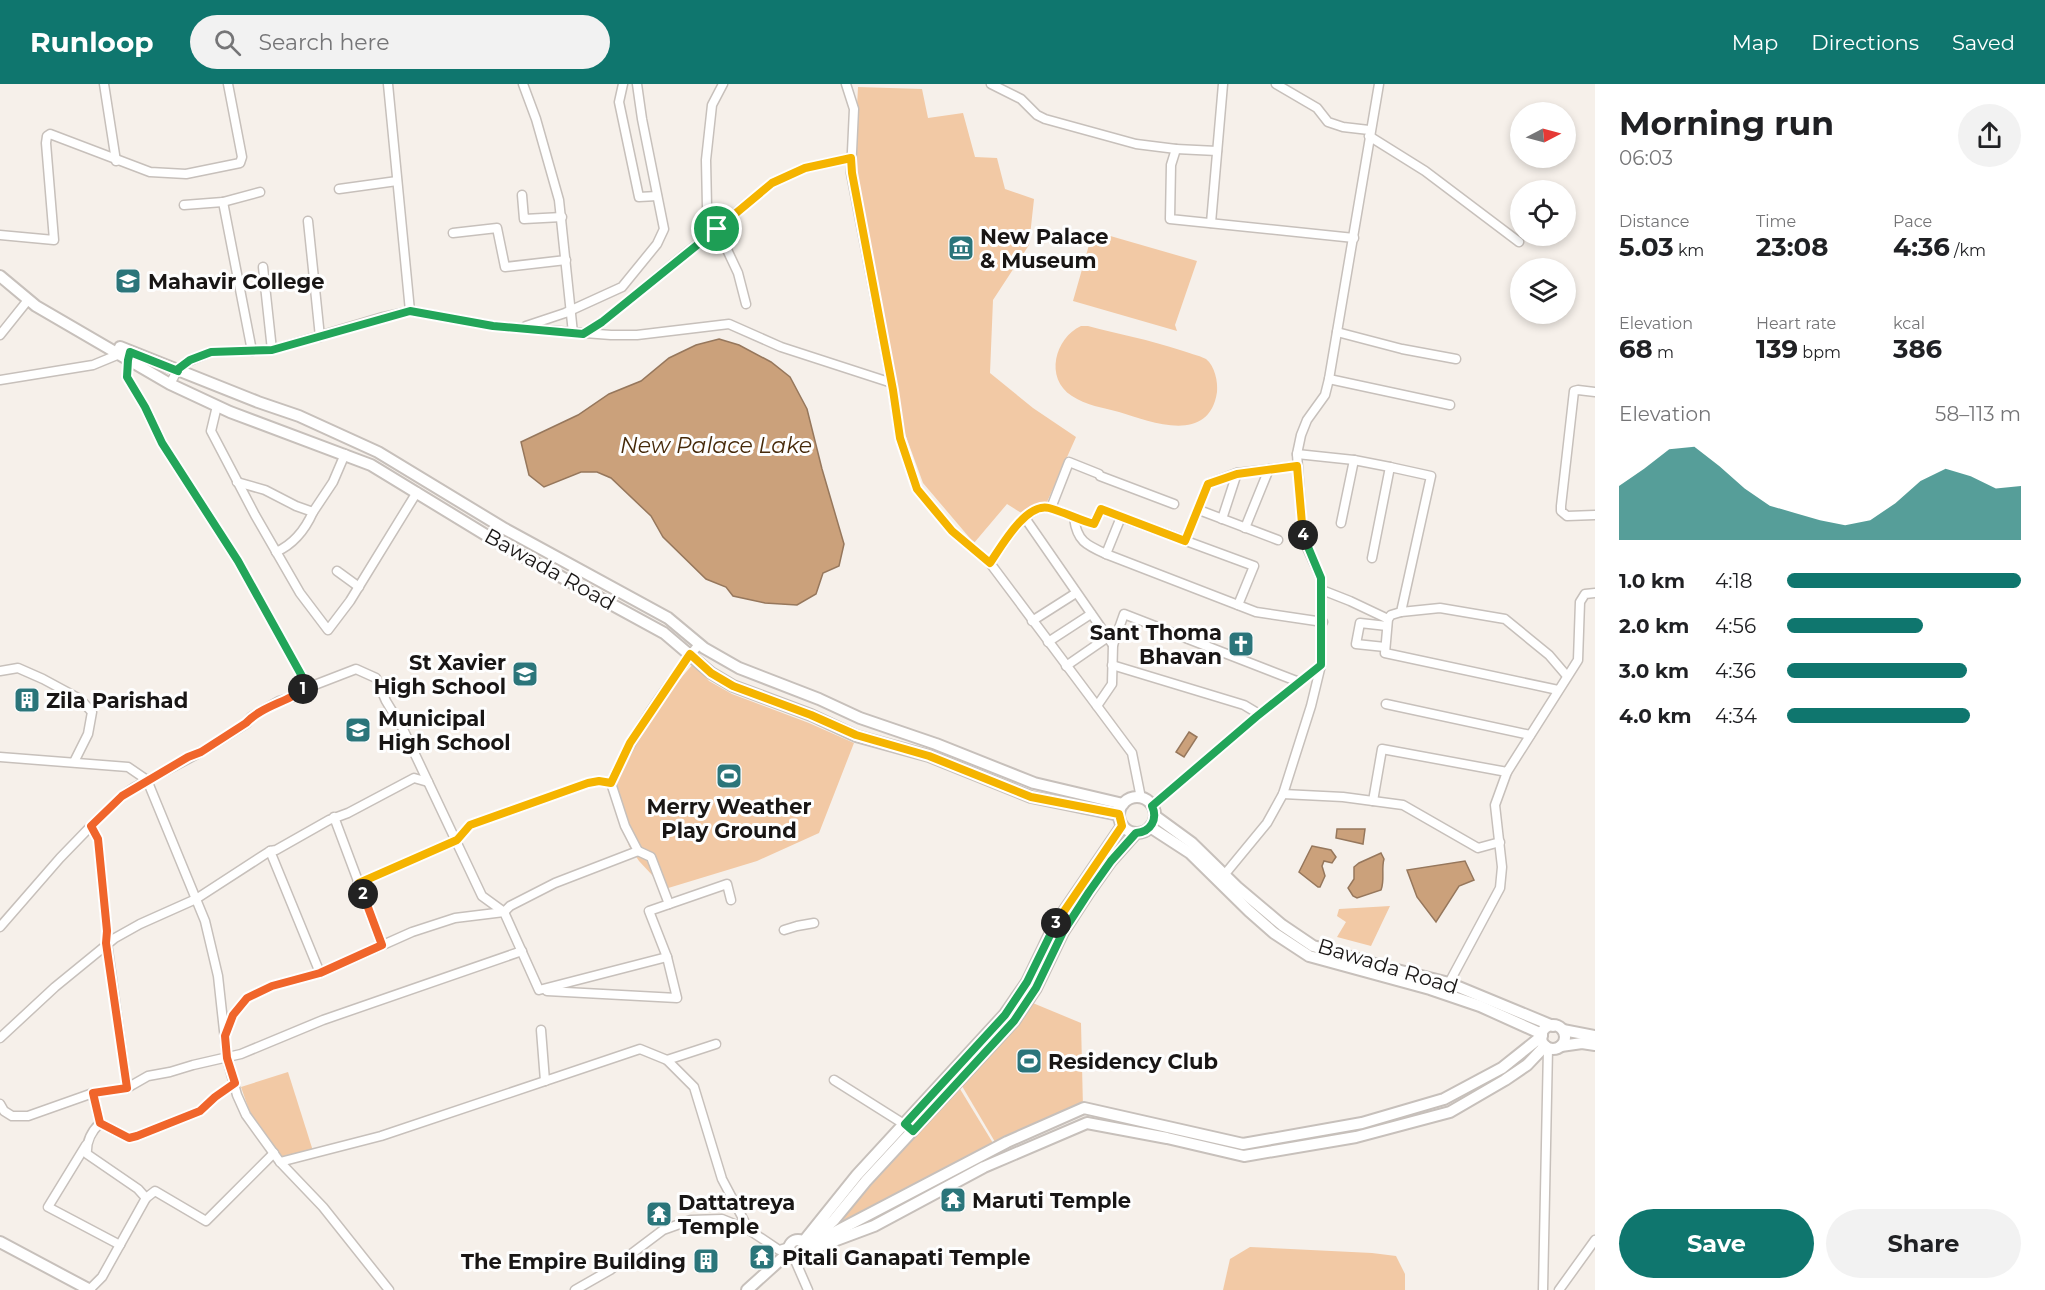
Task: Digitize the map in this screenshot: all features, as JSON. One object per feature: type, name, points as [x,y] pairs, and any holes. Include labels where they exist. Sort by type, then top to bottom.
[{"type":"main road","name":"Bawada Road","points":[[0,274],[28,300],[126,354],[171,384],[217,406],[371,465],[499,543],[664,633],[711,673],[733,686],[811,715],[856,735],[929,756],[1031,797],[1121,809]]},
{"type":"main road","points":[[0,274],[38,301],[126,354],[299,416],[378,452],[505,530],[668,618],[699,644],[739,668],[819,699],[860,718],[936,744],[1034,783],[1121,809]]},
{"type":"main road","points":[[791,1253],[802,1258],[806,1246],[834,1220],[909,1127],[1005,1015],[1027,982],[1054,926],[1122,826],[1121,809],[1131,798],[1141,798],[1153,811],[1150,827],[1143,832],[1128,831],[1122,826]]},
{"type":"main road","name":"Bawada Road","points":[[1153,811],[1192,843],[1282,925],[1313,945],[1449,983],[1558,1028],[1595,1036]]},
{"type":"main road","points":[[1150,827],[1190,853],[1268,928],[1309,956],[1430,989],[1480,1006],[1555,1049],[1582,1043],[1595,1045]]},
{"type":"main road","points":[[909,1127],[1014,1021],[1036,988],[1063,932],[1111,861],[1136,833]]},
{"type":"main road","points":[[758,1290],[791,1253],[795,1240],[806,1246],[874,1226],[984,1167],[1087,1123],[1243,1150],[1362,1123],[1444,1099],[1502,1068],[1544,1041],[1548,1027],[1558,1028],[1565,1040],[1561,1046]]},
{"type":"main road","points":[[806,1246],[1007,1142],[1084,1108],[1243,1150]]},
{"type":"main road","points":[[0,1242],[90,1290]]},
{"type":"main road","points":[[747,1290],[791,1253]]},
{"type":"street","points":[[104,84],[116,161]]},
{"type":"street","points":[[0,235],[54,240],[46,143],[47,136],[50,134],[150,172],[186,174],[240,163],[242,157],[228,84]]},
{"type":"street","points":[[388,84],[410,311]]},
{"type":"street","points":[[523,84],[536,119],[559,200],[573,333]]},
{"type":"street","points":[[624,84],[619,102],[639,197],[657,196]]},
{"type":"street","points":[[522,327],[570,310],[622,287],[657,244],[664,228],[637,84]]},
{"type":"street","points":[[723,84],[712,105],[706,160],[707,207],[738,273],[746,304]]},
{"type":"street","points":[[846,84],[854,109],[852,173],[892,383],[900,438],[917,489],[952,531],[990,563],[1132,753],[1141,798]]},
{"type":"street","points":[[991,84],[1021,99],[1037,115],[1045,119],[1136,144],[1217,151]]},
{"type":"street","points":[[1211,223],[1223,84]]},
{"type":"street","points":[[1276,84],[1317,108],[1328,123],[1369,133],[1425,171],[1510,235]]},
{"type":"street","points":[[1225,874],[1267,823],[1283,794],[1311,706],[1321,665],[1323,622],[1321,578],[1303,539],[1297,454],[1300,435],[1307,420],[1325,395],[1329,379],[1379,84]]},
{"type":"street","points":[[1176,149],[1171,165],[1170,219],[1354,238]]},
{"type":"street","points":[[583,334],[602,322],[772,183],[805,168],[851,158]]},
{"type":"street","points":[[339,189],[398,181]]},
{"type":"street","points":[[184,205],[223,202],[260,192]]},
{"type":"street","points":[[522,195],[524,219],[562,217]]},
{"type":"street","points":[[223,202],[252,351]]},
{"type":"street","points":[[308,221],[320,337]]},
{"type":"street","points":[[453,233],[497,228],[505,267],[566,260]]},
{"type":"street","points":[[263,267],[272,350]]},
{"type":"street","points":[[0,335],[28,300]]},
{"type":"street","points":[[171,384],[178,369],[190,360],[211,352],[272,350],[410,311],[493,326],[583,334],[637,335],[729,324],[781,347],[892,383]]},
{"type":"street","points":[[1337,332],[1402,349],[1456,359]]},
{"type":"street","points":[[0,380],[85,366],[126,354],[127,377],[145,407],[162,443],[238,561],[308,687]]},
{"type":"street","points":[[1329,379],[1450,405]]},
{"type":"street","points":[[1595,392],[1574,391],[1561,511],[1567,516],[1595,515]]},
{"type":"street","points":[[217,406],[211,431],[300,593],[328,630],[359,587],[417,492]]},
{"type":"street","points":[[276,552],[288,547],[304,529],[333,482],[345,454]]},
{"type":"street","points":[[1297,454],[1354,460],[1431,476],[1401,612]]},
{"type":"street","points":[[1341,523],[1354,460]]},
{"type":"street","points":[[1051,508],[1068,462],[1174,504]]},
{"type":"street","points":[[1185,541],[1208,484],[1237,474],[1297,466]]},
{"type":"street","points":[[1372,558],[1390,467]]},
{"type":"street","points":[[1245,528],[1269,469]]},
{"type":"street","points":[[1222,519],[1237,474]]},
{"type":"street","points":[[237,482],[265,490],[313,512]]},
{"type":"street","points":[[990,563],[1011,533],[1033,509],[1051,508],[1094,524],[1101,509],[1254,566],[1238,605]]},
{"type":"street","points":[[1199,510],[1278,540]]},
{"type":"street","points":[[1106,554],[1121,516]]},
{"type":"street","points":[[1025,518],[1110,641],[1112,684],[1097,706]]},
{"type":"street","points":[[1074,518],[1075,528],[1084,544],[1106,554],[1256,612],[1323,622]]},
{"type":"street","points":[[337,571],[359,587]]},
{"type":"street","points":[[1322,590],[1350,601],[1387,623]]},
{"type":"street","points":[[1032,621],[1076,593]]},
{"type":"street","points":[[1449,983],[1500,888],[1502,867],[1495,805],[1507,772],[1578,660],[1581,598],[1585,594],[1595,593]]},
{"type":"street","points":[[1558,690],[1385,653],[1387,623],[1391,615],[1401,612],[1440,608],[1505,619],[1549,655],[1567,676]]},
{"type":"street","points":[[1048,642],[1091,614]]},
{"type":"street","points":[[1066,666],[1110,641],[1124,614],[1299,682]]},
{"type":"street","points":[[1385,647],[1356,644],[1360,622],[1387,623]]},
{"type":"street","points":[[669,904],[651,858],[638,851],[624,826],[611,783],[630,743],[699,644]]},
{"type":"street","points":[[1112,665],[1244,705],[1259,714]]},
{"type":"street","points":[[1153,811],[1259,714],[1321,665]]},
{"type":"street","points":[[0,671],[18,668],[43,679],[80,699],[92,712],[88,734],[74,762]]},
{"type":"street","points":[[0,927],[60,858],[122,796],[147,780],[201,752],[239,728],[251,717],[308,687],[356,669],[376,678],[457,840],[482,896],[504,912],[539,990]]},
{"type":"street","points":[[1386,704],[1530,735]]},
{"type":"street","points":[[1372,801],[1382,749],[1507,772]]},
{"type":"street","points":[[0,757],[128,767],[147,780],[205,921],[212,948],[227,1058],[246,1115],[280,1162],[323,1207],[389,1290]]},
{"type":"street","points":[[0,1038],[106,943],[196,899],[270,851],[300,838],[334,817],[348,813],[363,803],[414,778],[428,782]]},
{"type":"street","points":[[359,883],[457,840],[470,825],[482,820],[506,814],[588,783],[599,781],[611,783]]},
{"type":"street","points":[[1283,794],[1403,805],[1478,848],[1500,842]]},
{"type":"street","points":[[334,817],[382,945]]},
{"type":"street","points":[[91,826],[98,839],[107,931],[106,943],[127,1088]]},
{"type":"street","points":[[270,851],[320,973]]},
{"type":"street","points":[[225,1036],[233,1015],[247,998],[272,986],[320,973],[412,932],[455,918],[504,912],[510,906],[555,883],[638,851]]},
{"type":"street","points":[[539,990],[677,998],[667,957],[649,911],[727,884],[731,900]]},
{"type":"street","points":[[784,930],[814,923]]},
{"type":"street","points":[[0,1104],[4,1111],[12,1116],[28,1116],[93,1093],[127,1088],[148,1076],[227,1058],[323,1020],[522,951]]},
{"type":"street","points":[[539,990],[667,957]]},
{"type":"street","points":[[541,1029],[545,1081]]},
{"type":"street","points":[[1543,1290],[1544,1041]]},
{"type":"street","points":[[667,1060],[716,1044]]},
{"type":"street","points":[[280,1162],[381,1136],[640,1049],[667,1060],[694,1087],[722,1179],[749,1230]]},
{"type":"street","points":[[834,1080],[909,1127]]},
{"type":"street","points":[[93,1093],[100,1123],[129,1138],[200,1111],[235,1083]]},
{"type":"street","points":[[100,1123],[94,1129],[48,1207],[120,1245]]},
{"type":"street","points":[[1047,1125],[1052,1137]]},
{"type":"street","points":[[86,1144],[87,1154],[138,1189],[146,1198]]},
{"type":"street","points":[[90,1290],[102,1277],[146,1198],[155,1191],[206,1221],[274,1153]]},
{"type":"street","points":[[575,1290],[610,1270],[663,1230],[691,1220],[722,1219],[749,1230],[779,1250],[791,1253],[808,1290]]},
{"type":"street","points":[[1558,1290],[1595,1240]]},
{"type":"shaded area","points":[[858,87],[922,89],[928,118],[963,113],[975,157],[997,158],[1005,189],[1034,199],[1029,245],[993,300],[990,373],[1033,408],[1076,437],[1047,502],[1032,505],[1023,514],[1007,504],[974,543],[923,483],[904,431],[854,167]]},
{"type":"shaded area","points":[[1093,231],[1197,261],[1175,325],[1177,331],[1073,301]]},
{"type":"shaded area","points":[[1081,326],[1157,343],[1206,359],[1214,370],[1217,384],[1212,408],[1203,419],[1177,426],[1147,421],[1089,404],[1072,396],[1063,388],[1058,379],[1056,359],[1065,339]]},
{"type":"shaded area","name":"Merry Weather Play Ground","points":[[694,663],[709,681],[732,694],[854,743],[819,833],[757,861],[665,889],[639,861],[629,846],[610,790],[648,724]]},
{"type":"shaded area","points":[[1390,906],[1371,946],[1337,937],[1346,922],[1337,916],[1339,909]]},
{"type":"shaded area","name":"Residency Club","points":[[1028,1001],[1081,1023],[1083,1108],[998,1147],[959,1081]]},
{"type":"shaded area","points":[[288,1072],[313,1151],[284,1161],[250,1113],[241,1087]]},
{"type":"shaded area","points":[[957,1084],[996,1148],[809,1243]]},
{"type":"shaded area","points":[[1250,1247],[1396,1256],[1405,1274],[1405,1290],[1223,1290],[1230,1259]]},
{"type":"water","name":"New Palace Lake","points":[[719,339],[739,345],[771,362],[790,377],[807,409],[844,544],[839,566],[823,573],[816,594],[797,605],[765,603],[733,596],[726,587],[706,579],[663,537],[651,516],[611,478],[597,472],[581,472],[544,487],[529,475],[521,442],[578,415],[609,394],[641,381],[669,358],[696,345]]},
{"type":"water","points":[[1189,732],[1197,737],[1184,757],[1176,752]]},
{"type":"water","points":[[1337,829],[1365,829],[1363,844],[1336,838]]},
{"type":"water","points":[[1312,846],[1331,850],[1336,857],[1332,863],[1324,861],[1322,866],[1325,876],[1320,887],[1299,872]]},
{"type":"water","points":[[1381,853],[1384,859],[1381,890],[1357,898],[1353,896],[1348,888],[1354,879],[1354,867]]},
{"type":"water","points":[[1465,861],[1474,880],[1459,886],[1436,922],[1417,897],[1407,870]]},
{"type":"place","name":"New Palace & Museum","points":[[961,248]]},
{"type":"place","name":"Mahavir College","points":[[128,281]]},
{"type":"place","name":"Sant Thoma Bhavan","points":[[1241,644]]},
{"type":"place","name":"St Xavier High School","points":[[525,674]]},
{"type":"place","name":"Zila Parishad","points":[[27,700]]},
{"type":"place","name":"Municipal High School","points":[[358,730]]},
{"type":"place","name":"Merry Weather Play Ground","points":[[729,776]]},
{"type":"place","name":"Residency Club","points":[[1029,1061]]},
{"type":"place","name":"Maruti Temple","points":[[953,1200]]},
{"type":"place","name":"Dattatreya Temple","points":[[659,1214]]},
{"type":"place","name":"Pitali Ganapati Temple","points":[[762,1257]]},
{"type":"place","name":"The Empire Building","points":[[706,1261]]},
{"type":"route","points":[[851,158],[900,438],[917,489],[952,531],[990,563],[1011,533],[1033,509],[1051,508],[1094,524],[1101,509],[1185,541],[1208,484],[1237,474],[1297,466],[1303,539],[1321,578],[1323,622],[1321,665],[1152,806],[1155,816],[1150,827],[1148,830],[1136,833],[1111,861],[1089,892],[1063,932],[1036,988],[1014,1021],[913,1131],[905,1124],[1005,1015],[1027,982],[1054,926],[1122,826],[1119,814],[1031,797],[929,756],[856,735],[776,701],[733,686],[711,673],[690,654],[630,743],[611,783],[599,781],[588,783],[470,825],[457,840],[446,846],[359,883],[382,945],[320,973],[272,986],[247,998],[233,1015],[225,1036],[227,1058],[235,1083],[200,1111],[129,1138],[100,1123],[93,1093],[127,1088],[106,943],[103,874],[98,839],[91,826],[122,796],[135,787],[201,752],[246,723],[251,717],[279,701],[293,697],[298,691],[308,687],[219,529],[162,443],[145,407],[127,377],[130,352],[178,371],[190,360],[211,352],[272,350],[410,311],[493,326],[583,334],[602,322],[717,229],[772,183],[805,168],[851,158]]}]
